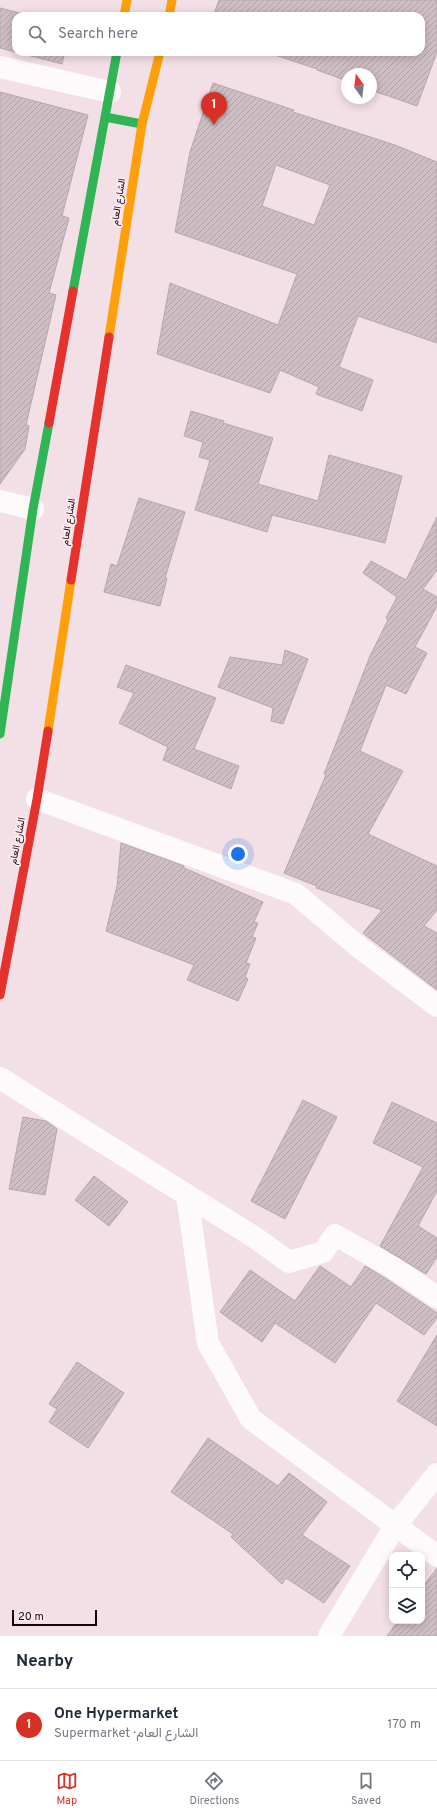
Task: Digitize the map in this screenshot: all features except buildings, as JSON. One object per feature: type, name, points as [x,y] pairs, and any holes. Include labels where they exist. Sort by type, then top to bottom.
[{"type":"main road","points":[[125,12],[127,0]]},
{"type":"main road","points":[[170,12],[172,0]]},
{"type":"main road","points":[[0,734],[34,509],[116,56]]},
{"type":"main road","name":"الشارع العام","points":[[0,995],[37,799],[142,124],[159,56]]},
{"type":"main road","points":[[104,117],[142,124]]},
{"type":"street","points":[[0,67],[110,92]]},
{"type":"street","points":[[0,501],[34,509]]},
{"type":"street","points":[[37,799],[296,894],[360,948],[437,1006]]},
{"type":"street","points":[[0,1078],[254,1237],[289,1262],[323,1252],[335,1235],[392,1267],[437,1297]]},
{"type":"street","points":[[187,1195],[208,1343],[251,1420],[437,1556]]},
{"type":"street","points":[[329,1636],[395,1526],[437,1474]]},
{"type":"traffic: fast","points":[[73,291],[116,56]]},
{"type":"traffic: fast","points":[[105,117],[142,124]]},
{"type":"traffic: fast","points":[[0,734],[33,509],[49,423]]},
{"type":"traffic: slow","points":[[125,12],[127,0]]},
{"type":"traffic: slow","points":[[170,12],[172,0]]},
{"type":"traffic: slow","points":[[109,337],[142,124],[159,56]]},
{"type":"traffic: slow","points":[[48,731],[71,580]]},
{"type":"traffic: jam","points":[[49,423],[73,291]]},
{"type":"traffic: jam","points":[[71,580],[109,337]]},
{"type":"traffic: jam","points":[[0,995],[37,799],[48,731]]},
{"type":"place","name":"One Hypermarket","points":[[214,125]]}]
